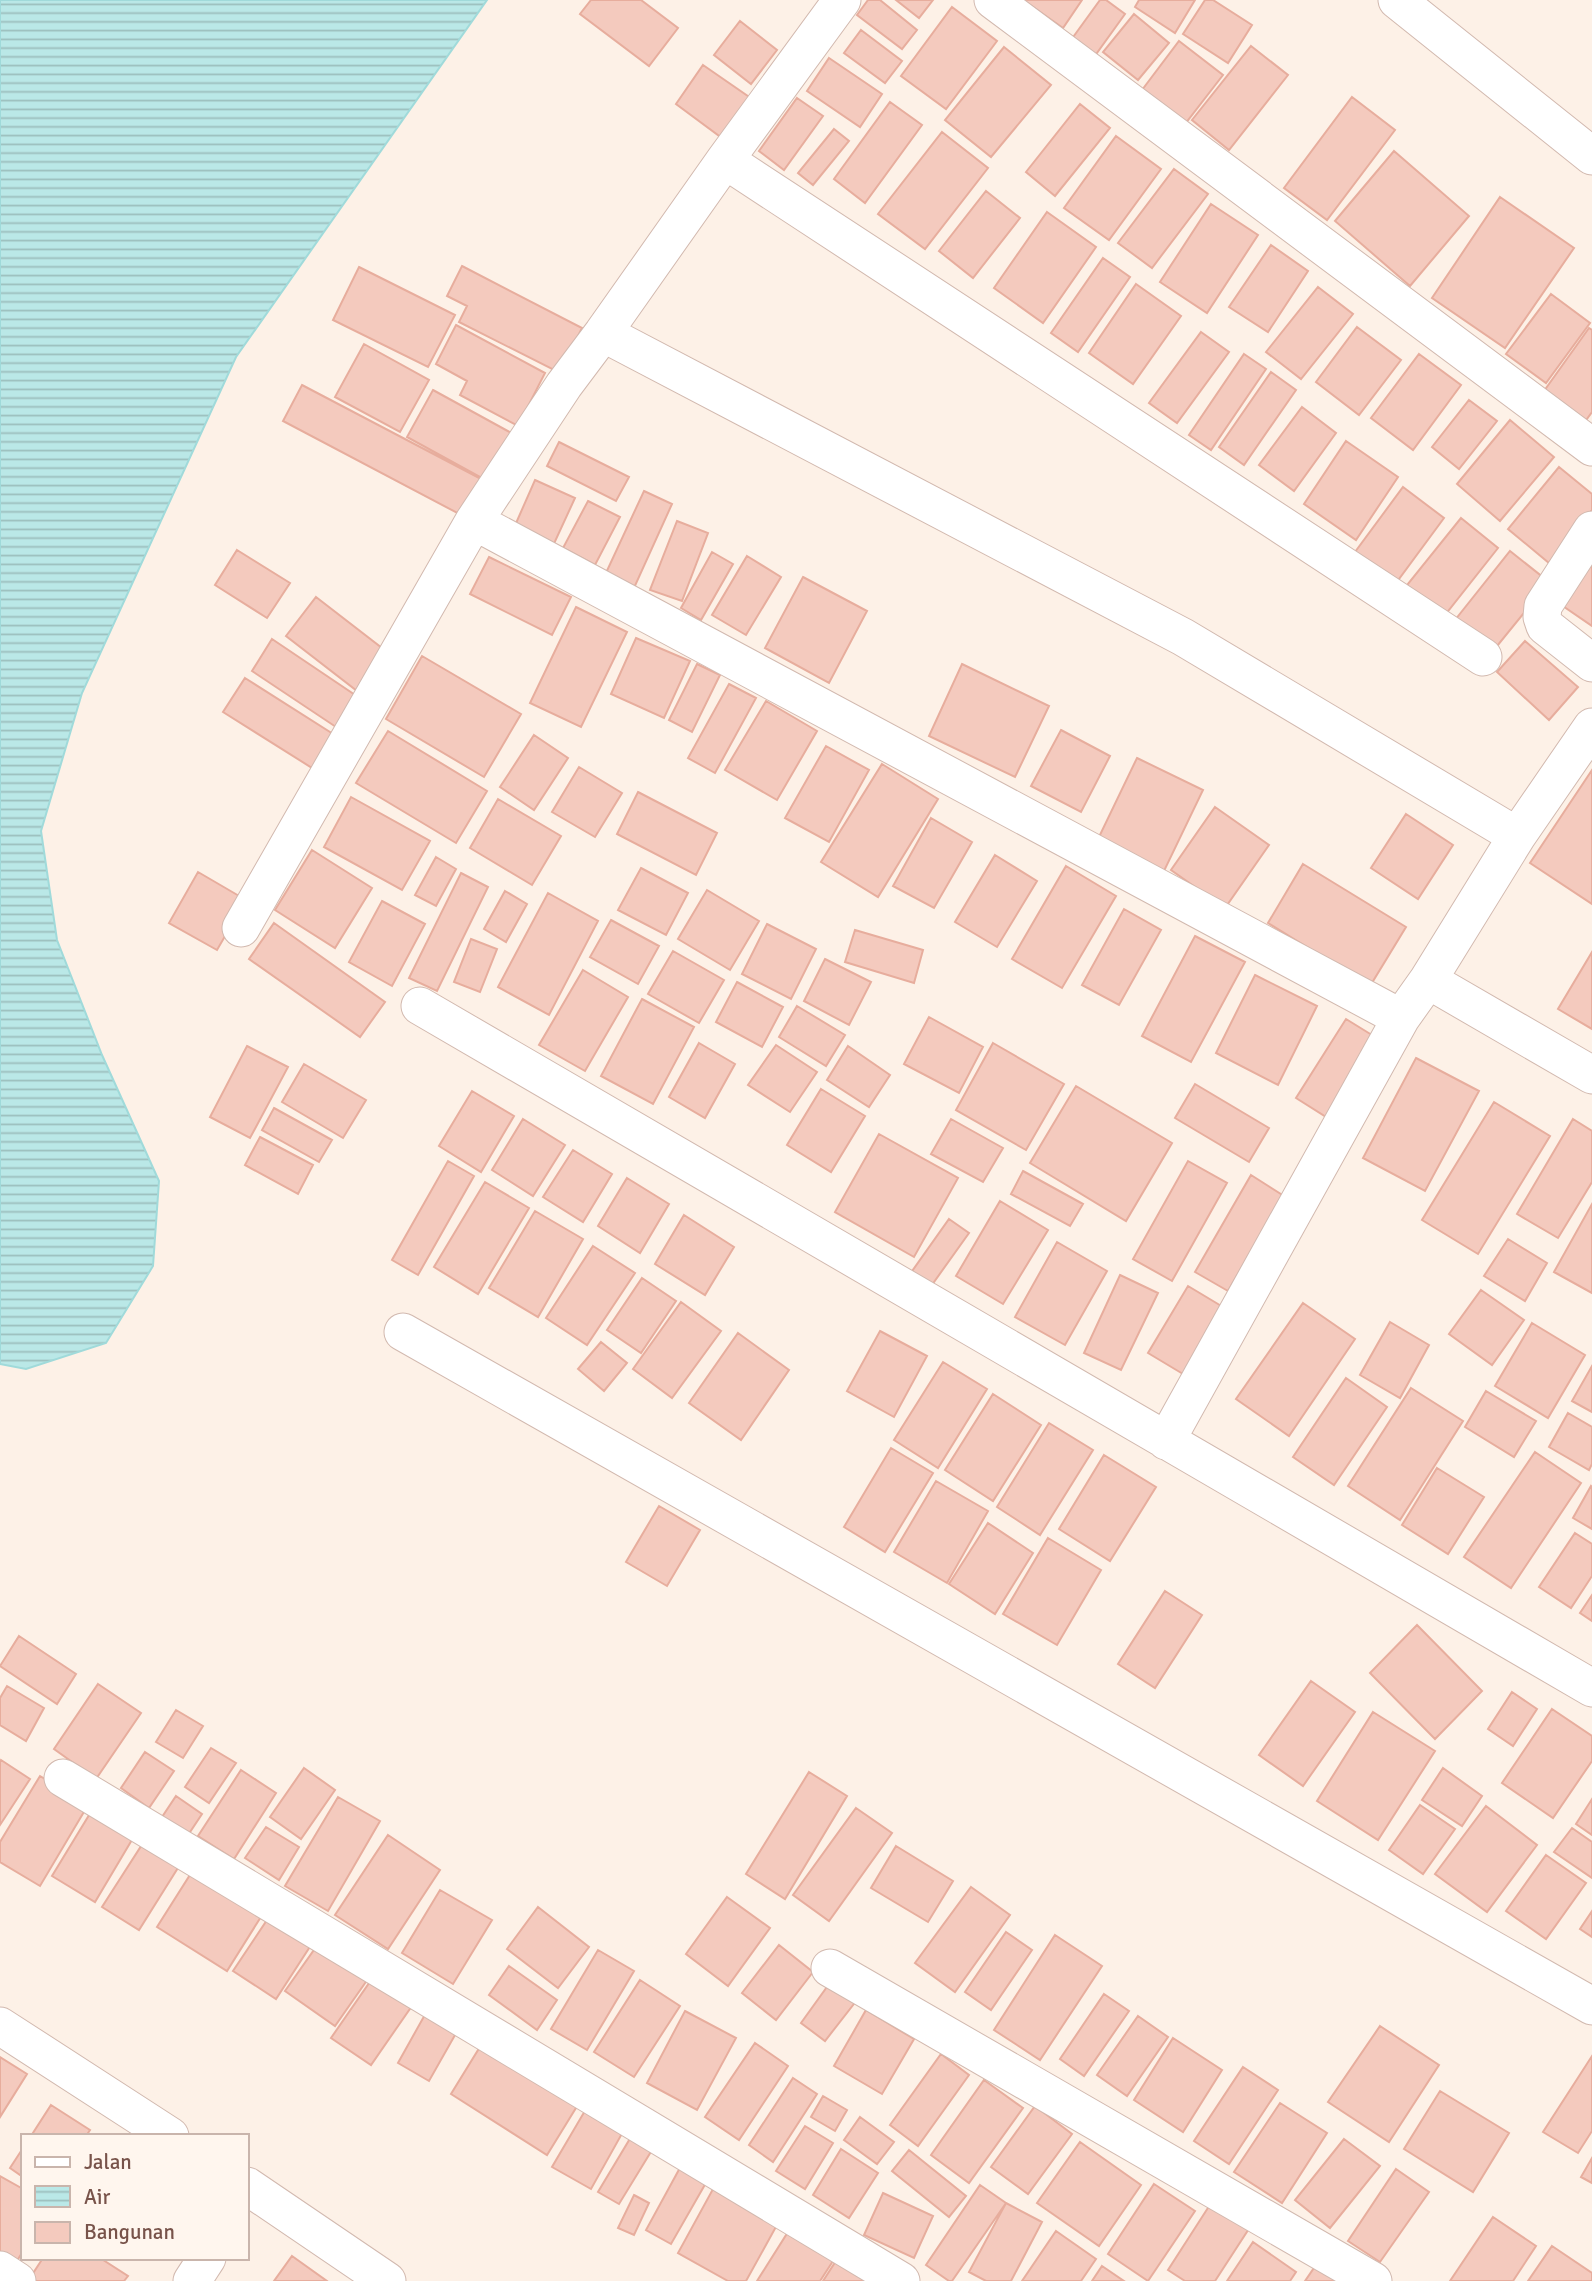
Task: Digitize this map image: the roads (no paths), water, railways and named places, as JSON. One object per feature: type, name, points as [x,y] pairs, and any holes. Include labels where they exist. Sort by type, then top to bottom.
[{"type":"street","points":[[241,929],[474,521],[564,385],[842,0]]},
{"type":"street","points":[[993,0],[1592,447]]},
{"type":"street","points":[[1397,0],[1592,156]]},
{"type":"street","points":[[725,160],[1483,657]]},
{"type":"street","points":[[603,333],[1183,637],[1517,836]]},
{"type":"street","points":[[474,521],[1401,1018]]},
{"type":"street","points":[[1592,530],[1544,606],[1542,617],[1545,626],[1592,663]]},
{"type":"street","points":[[1166,1441],[1401,1018],[1428,980],[1517,836],[1592,727]]},
{"type":"street","points":[[1428,980],[1592,1075]]},
{"type":"street","points":[[420,1006],[1592,1688]]},
{"type":"street","points":[[403,1332],[1592,2006]]},
{"type":"street","points":[[63,1779],[901,2281]]},
{"type":"street","points":[[830,1968],[1373,2281]]},
{"type":"street","points":[[0,2026],[167,2134]]},
{"type":"street","points":[[249,2192],[387,2281]]},
{"type":"street","points":[[192,2281],[206,2260]]},
{"type":"street","points":[[0,2270],[17,2281]]},
{"type":"water","points":[[0,0],[487,0],[236,357],[82,693],[41,831],[57,940],[102,1055],[159,1181],[153,1266],[106,1343],[26,1369],[0,1364]]}]
